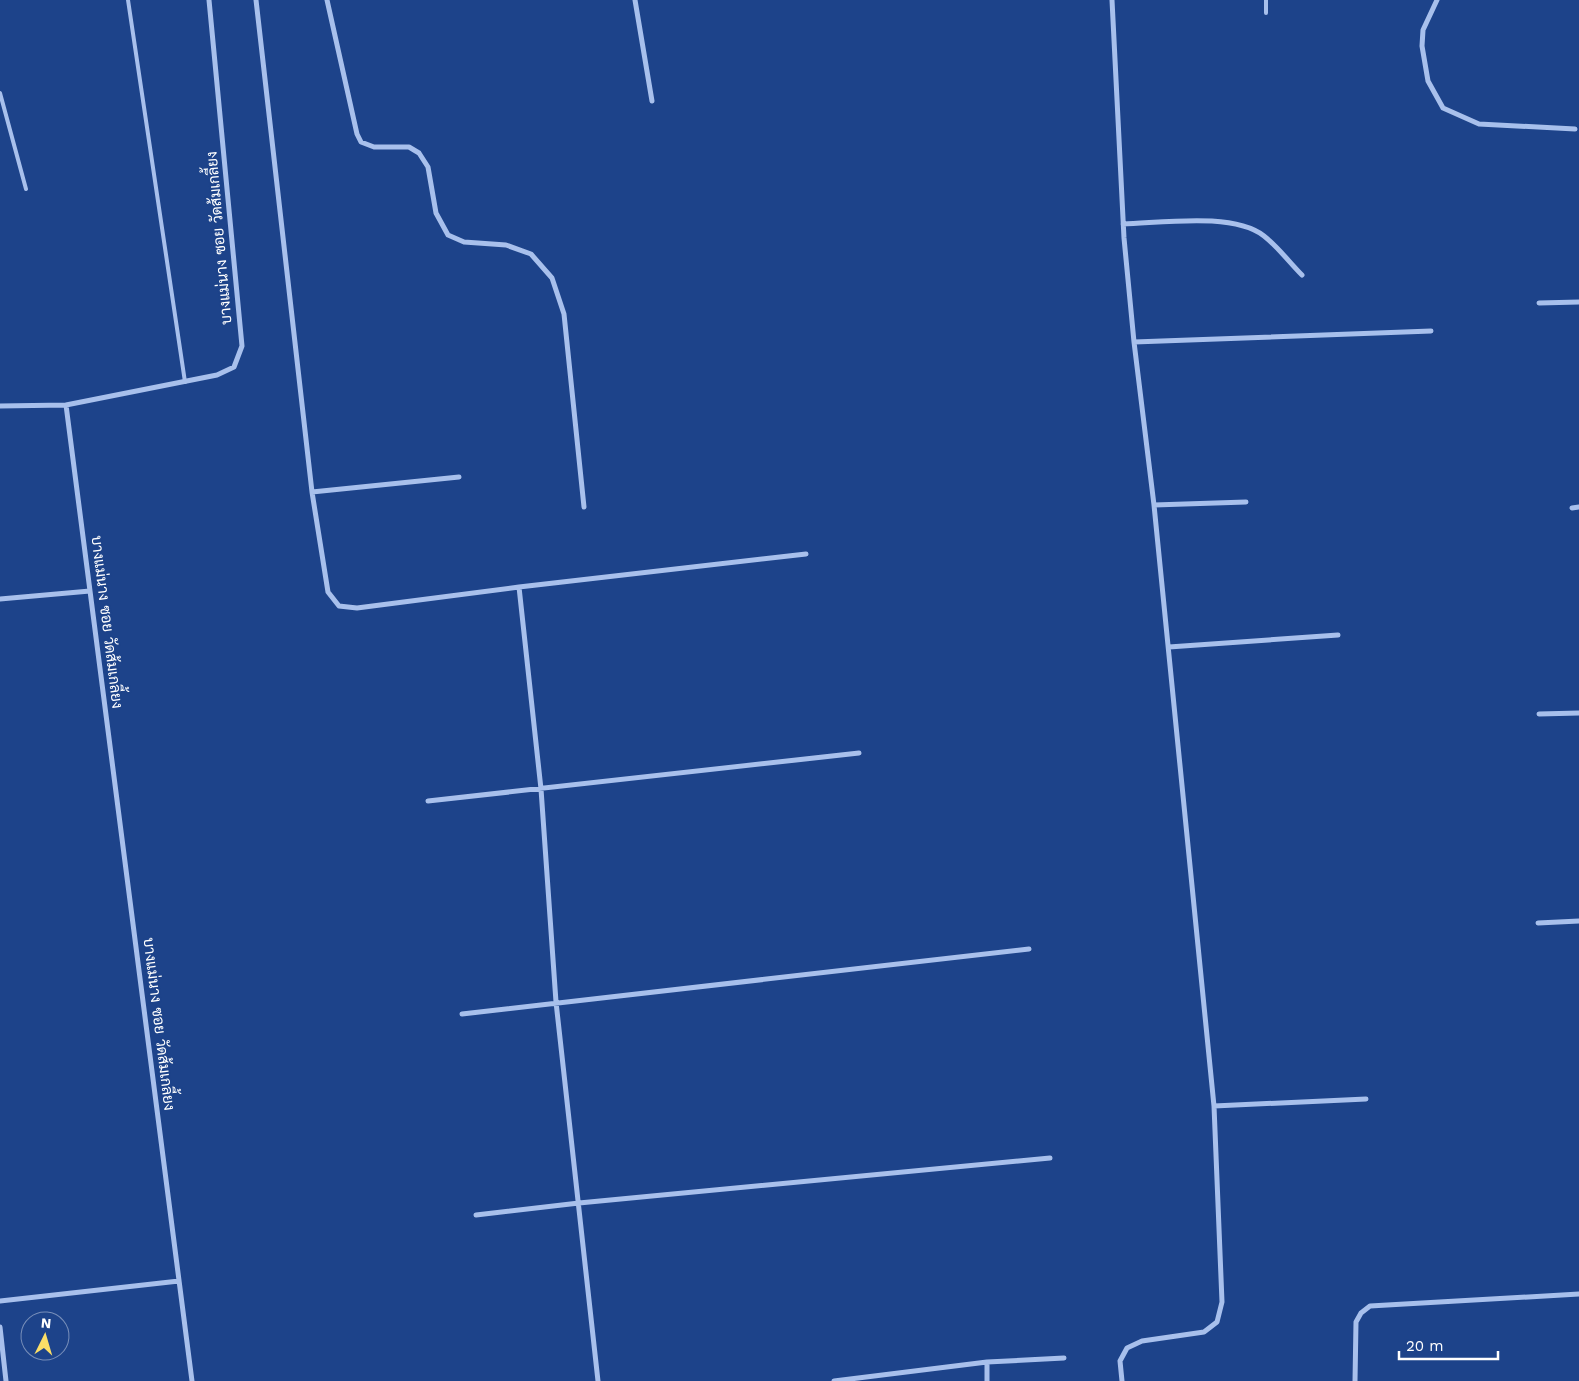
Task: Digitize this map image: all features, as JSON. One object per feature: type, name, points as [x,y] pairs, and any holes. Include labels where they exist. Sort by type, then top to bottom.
[{"type":"street","name":"บางแม่นาง ซอย วัดส้มเกลี้ยง","points":[[192,1381],[66,406],[217,375],[234,368],[242,346],[209,0]]},
{"type":"street","points":[[256,0],[312,492],[328,592],[339,606],[357,608],[519,587],[806,554]]},
{"type":"street","points":[[327,0],[357,134],[361,142],[374,147],[409,147],[419,153],[428,167],[436,213],[448,235],[464,242],[506,245],[531,254],[552,278],[564,314],[584,507]]},
{"type":"street","points":[[635,0],[652,101]]},
{"type":"street","points":[[1112,0],[1123,224],[1134,342],[1169,647],[1214,1106],[1222,1302],[1217,1322],[1204,1332],[1142,1341],[1127,1348],[1120,1361],[1122,1381]]},
{"type":"street","points":[[1437,0],[1423,30],[1422,46],[1428,81],[1443,108],[1479,124],[1575,129]]},
{"type":"street","points":[[1123,224],[1226,221],[1244,225],[1264,236],[1302,276]]},
{"type":"street","points":[[1539,303],[1579,302]]},
{"type":"street","points":[[1134,342],[1431,331]]},
{"type":"street","points":[[0,406],[66,406]]},
{"type":"street","points":[[312,492],[459,476]]},
{"type":"street","points":[[1154,505],[1246,502]]},
{"type":"street","points":[[1572,508],[1579,507]]},
{"type":"street","points":[[519,587],[541,789],[556,1002],[598,1381]]},
{"type":"street","points":[[0,599],[90,591]]},
{"type":"street","points":[[1169,647],[1338,635]]},
{"type":"street","points":[[1539,714],[1579,713]]},
{"type":"street","points":[[428,801],[858,754]]},
{"type":"street","points":[[1538,923],[1579,921]]},
{"type":"street","points":[[462,1014],[1028,949]]},
{"type":"street","points":[[1214,1106],[1366,1098]]},
{"type":"street","points":[[476,1216],[579,1203],[1050,1158]]},
{"type":"street","points":[[0,1301],[179,1281]]},
{"type":"street","points":[[1354,1381],[1356,1322],[1361,1313],[1370,1306],[1579,1294]]},
{"type":"street","points":[[0,1326],[6,1381]]},
{"type":"street","points":[[834,1381],[986,1362],[1064,1358]]},
{"type":"street","points":[[986,1362],[987,1381]]},
{"type":"lane","points":[[128,0],[185,382]]},
{"type":"lane","points":[[1266,0],[1266,13]]},
{"type":"lane","points":[[0,93],[26,189]]}]
